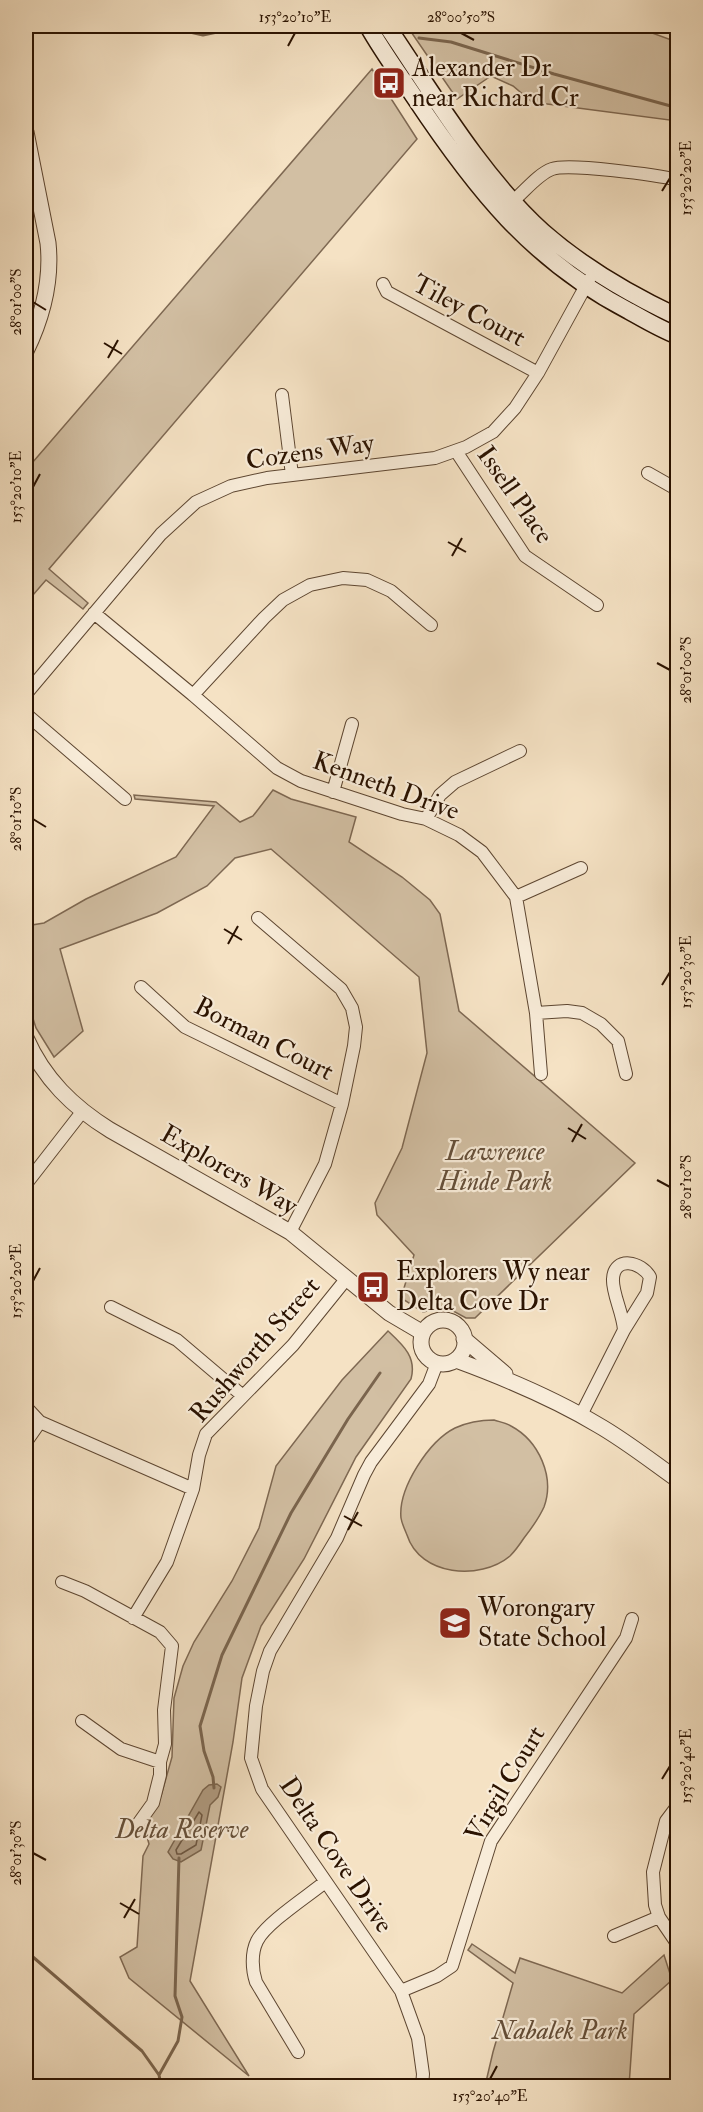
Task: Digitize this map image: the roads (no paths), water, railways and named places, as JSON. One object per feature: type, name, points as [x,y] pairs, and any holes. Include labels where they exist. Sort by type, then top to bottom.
[{"type":"main road","points":[[368,26],[443,140],[474,182],[527,239],[586,286],[618,306],[678,336]]},
{"type":"main road","points":[[387,26],[480,160],[513,201],[559,245],[595,271],[621,288],[678,317]]},
{"type":"street","points":[[26,132],[48,243],[49,261],[43,307],[26,351]]},
{"type":"street","points":[[513,201],[543,174],[559,167],[678,180]]},
{"type":"street","name":"Cozens Way","points":[[26,694],[161,534],[196,502],[231,486],[267,478],[435,458],[456,451],[493,432],[515,408],[538,373],[595,271]]},
{"type":"street","name":"Tiley Court","points":[[383,284],[387,292],[538,373]]},
{"type":"street","points":[[282,395],[292,475]]},
{"type":"street","name":"Issell Place","points":[[456,451],[525,556],[597,605]]},
{"type":"street","points":[[648,473],[678,490]]},
{"type":"street","points":[[193,695],[283,600],[310,585],[343,578],[367,580],[391,591],[431,625]]},
{"type":"street","name":"Kenneth Drive","points":[[94,614],[277,768],[301,781],[333,792],[402,814],[426,819],[459,834],[482,852],[516,897],[536,1013],[541,1074]]},
{"type":"street","points":[[26,714],[125,799]]},
{"type":"street","points":[[333,792],[352,724]]},
{"type":"street","points":[[426,819],[440,795],[455,782],[520,751]]},
{"type":"street","points":[[516,897],[580,868]]},
{"type":"street","points":[[258,918],[341,989],[352,1008],[356,1027],[342,1104],[325,1164],[290,1232]]},
{"type":"street","name":"Borman Court","points":[[141,987],[185,1027],[342,1104]]},
{"type":"street","points":[[536,1013],[567,1011],[582,1013],[601,1024],[618,1041],[626,1074]]},
{"type":"street","name":"Explorers Way","points":[[26,1038],[39,1065],[82,1112],[110,1131],[290,1232],[402,1322],[423,1333]]},
{"type":"street","points":[[26,1184],[82,1112]]},
{"type":"street","points":[[581,1415],[624,1330],[647,1293],[650,1278],[647,1272],[632,1263],[623,1263],[618,1266],[612,1281],[623,1318],[624,1330]]},
{"type":"street","name":"Rushworth Street","points":[[133,1618],[167,1562],[194,1489],[199,1455],[206,1434],[293,1346],[347,1278]]},
{"type":"street","points":[[111,1307],[177,1340],[243,1396]]},
{"type":"street","points":[[449,1321],[462,1331],[464,1347],[456,1360],[449,1363],[437,1363],[427,1357],[422,1350],[423,1333],[434,1322],[449,1321]]},
{"type":"street","points":[[464,1339],[512,1380]]},
{"type":"street","points":[[456,1360],[512,1380],[581,1415],[678,1480]]},
{"type":"street","name":"Delta Cove Drive","points":[[422,2086],[423,2074],[418,2038],[401,1991],[262,1789],[251,1758],[256,1706],[263,1671],[270,1651],[337,1538],[364,1475],[376,1454],[429,1384],[437,1363]]},
{"type":"street","points":[[26,1407],[40,1422],[194,1489]]},
{"type":"street","points":[[26,1442],[40,1422]]},
{"type":"street","points":[[62,1582],[85,1591],[159,1632],[172,1646],[164,1710],[165,1744],[160,1762],[160,1775],[153,1803],[138,1824]]},
{"type":"street","name":"Virgil Court","points":[[401,1991],[437,1976],[452,1966],[491,1841],[626,1638],[632,1619]]},
{"type":"street","points":[[82,1721],[121,1749],[160,1762]]},
{"type":"street","points":[[677,1942],[658,1917],[653,1872],[666,1821],[678,1805]]},
{"type":"street","points":[[298,2052],[256,1982],[252,1970],[254,1957],[257,1942],[265,1931],[325,1882]]},
{"type":"street","points":[[614,1936],[658,1917]]},
{"type":"water","points":[[217,1784],[221,1787],[218,1797],[210,1805],[201,1850],[181,1862],[173,1859],[168,1852],[203,1790],[209,1785]]},
{"type":"waterway","points":[[163,26],[203,35],[246,26]]},
{"type":"waterway","points":[[419,38],[451,42],[554,74],[678,108]]},
{"type":"waterway","points":[[214,1788],[200,1726],[222,1655],[291,1513],[348,1419],[380,1373]]},
{"type":"waterway","points":[[159,2075],[178,2041],[182,2017],[175,1996],[179,1858]]},
{"type":"waterway","points":[[26,1951],[142,2051],[159,2075],[161,2086]]},
{"type":"place","name":"Alexander Dr near Richard Cr","points":[[389,83]]},
{"type":"place","name":"Explorers Wy near Delta Cove Dr","points":[[373,1287]]},
{"type":"place","name":"Worongary State School","points":[[455,1623]]},
{"type":"park label","name":"Lawrence Hinde Park","points":[[495,1167]]},
{"type":"park label","name":"Delta Reserve","points":[[182,1830]]},
{"type":"park label","name":"Nabalek Park","points":[[560,2031]]}]
